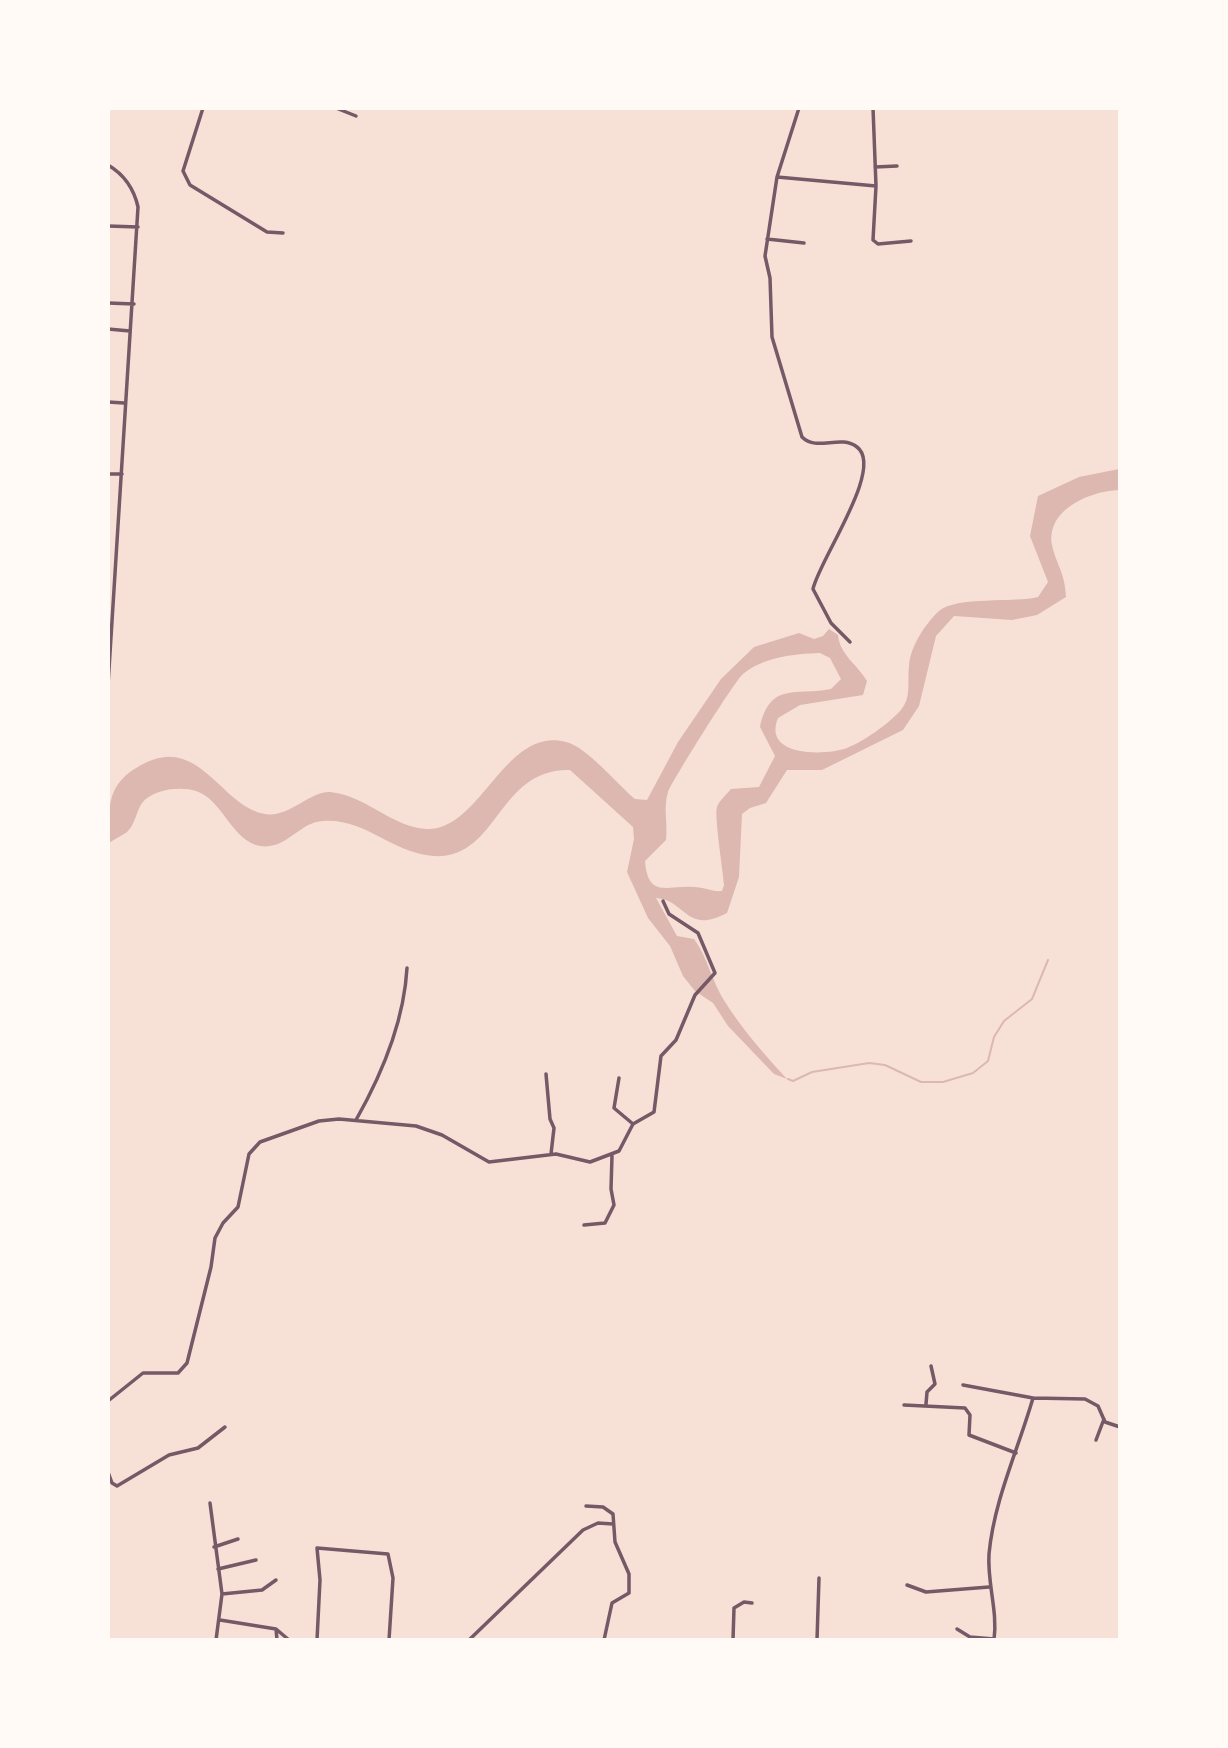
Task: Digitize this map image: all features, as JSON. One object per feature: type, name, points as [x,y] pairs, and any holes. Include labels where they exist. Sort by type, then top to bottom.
[{"type":"street","points":[[203,108],[183,171],[187,182],[267,232],[283,233]]},
{"type":"street","points":[[336,108],[356,116]]},
{"type":"street","points":[[799,108],[777,177],[766,239],[765,263],[770,278],[772,337],[802,438],[813,444],[841,440],[849,443],[865,457],[866,468],[813,589],[831,623],[850,642]]},
{"type":"street","points":[[873,108],[876,186],[874,243],[911,242]]},
{"type":"street","points":[[108,165],[127,181],[135,193],[138,228],[108,685]]},
{"type":"street","points":[[875,167],[897,166]]},
{"type":"street","points":[[777,177],[876,186]]},
{"type":"street","points":[[108,226],[138,228]]},
{"type":"street","points":[[766,239],[804,243]]},
{"type":"street","points":[[108,303],[134,304]]},
{"type":"street","points":[[108,329],[130,331]]},
{"type":"street","points":[[108,402],[125,403]]},
{"type":"street","points":[[108,474],[122,474]]},
{"type":"street","points":[[108,1401],[143,1373],[178,1373],[187,1363],[211,1267],[215,1238],[223,1223],[238,1207],[246,1163],[254,1147],[268,1138],[319,1121],[355,1121],[416,1126],[442,1135],[489,1162],[538,1158],[551,1154],[590,1162],[619,1152],[633,1125],[654,1112],[659,1062],[676,1040],[695,995],[715,976],[698,933],[669,914],[663,901]]},
{"type":"street","points":[[355,1121],[372,1093],[399,1022],[407,968]]},
{"type":"street","points":[[546,1074],[550,1119],[554,1128],[551,1154]]},
{"type":"street","points":[[619,1078],[614,1108],[633,1125]]},
{"type":"street","points":[[584,1225],[605,1223],[612,1213],[612,1156]]},
{"type":"street","points":[[926,1405],[927,1392],[936,1384],[931,1366]]},
{"type":"street","points":[[963,1385],[1033,1398],[1093,1401],[1104,1419],[1110,1425],[1119,1427]]},
{"type":"street","points":[[957,1629],[970,1637],[994,1639],[996,1625],[989,1587],[994,1517],[1033,1398]]},
{"type":"street","points":[[904,1405],[968,1410],[969,1435],[1016,1453]]},
{"type":"street","points":[[1096,1440],[1104,1419]]},
{"type":"street","points":[[108,1472],[112,1483],[117,1486],[169,1455],[198,1448],[225,1427]]},
{"type":"street","points":[[210,1503],[222,1594],[216,1640]]},
{"type":"street","points":[[586,1506],[611,1511],[614,1516],[615,1542],[630,1581],[626,1597],[612,1604],[604,1640]]},
{"type":"street","points":[[470,1640],[583,1530],[598,1523],[613,1524]]},
{"type":"street","points":[[214,1547],[238,1539]]},
{"type":"street","points":[[317,1640],[320,1588],[317,1548],[322,1548],[388,1554],[393,1578],[389,1640]]},
{"type":"street","points":[[218,1569],[256,1560]]},
{"type":"street","points":[[817,1640],[819,1578]]},
{"type":"street","points":[[222,1594],[262,1590],[276,1580]]},
{"type":"street","points":[[907,1585],[926,1592],[989,1587]]},
{"type":"street","points":[[733,1640],[734,1608],[744,1602],[752,1603]]},
{"type":"street","points":[[220,1620],[276,1629],[289,1640]]},
{"type":"street","points":[[276,1629],[277,1640]]},
{"type":"shaded area","points":[[1119,469],[1119,490],[1084,498],[1063,512],[1056,521],[1052,532],[1052,545],[1064,581],[1066,597],[1037,615],[1012,620],[954,616],[936,636],[919,706],[903,730],[822,770],[787,770],[766,803],[750,808],[742,814],[739,877],[727,913],[703,920],[687,915],[666,900],[656,898],[677,936],[694,939],[732,1012],[787,1079],[774,1074],[728,1026],[713,1003],[695,991],[683,976],[670,946],[648,918],[627,872],[634,839],[633,827],[570,770],[546,773],[527,783],[472,844],[455,853],[433,856],[418,854],[352,825],[323,821],[307,826],[278,844],[260,846],[250,843],[234,829],[205,795],[182,789],[167,790],[147,798],[130,829],[109,843],[109,810],[119,783],[136,768],[157,758],[176,757],[192,763],[234,798],[265,814],[291,809],[315,796],[330,792],[355,799],[403,823],[428,829],[447,825],[463,814],[526,749],[545,741],[566,742],[592,758],[635,799],[647,800],[678,742],[721,679],[754,647],[799,633],[814,639],[823,636],[829,629],[838,635],[845,654],[867,681],[863,695],[800,705],[778,718],[775,731],[779,740],[787,747],[798,751],[825,752],[847,748],[882,727],[904,706],[908,696],[912,651],[924,629],[939,611],[958,603],[1038,597],[1048,582],[1030,536],[1038,496],[1079,477]],"holes":[[[820,653],[830,658],[841,679],[831,689],[786,693],[771,703],[765,712],[760,727],[775,756],[759,787],[731,789],[718,805],[716,812],[724,885],[722,891],[698,887],[660,888],[655,885],[650,881],[645,861],[666,840],[668,792],[738,680],[751,668],[779,658]]]},
{"type":"waterway","points":[[788,1079],[793,1081],[812,1072],[869,1063],[885,1065],[921,1082],[943,1082],[973,1073],[988,1061],[994,1037],[1004,1021],[1032,999],[1048,960]]}]
